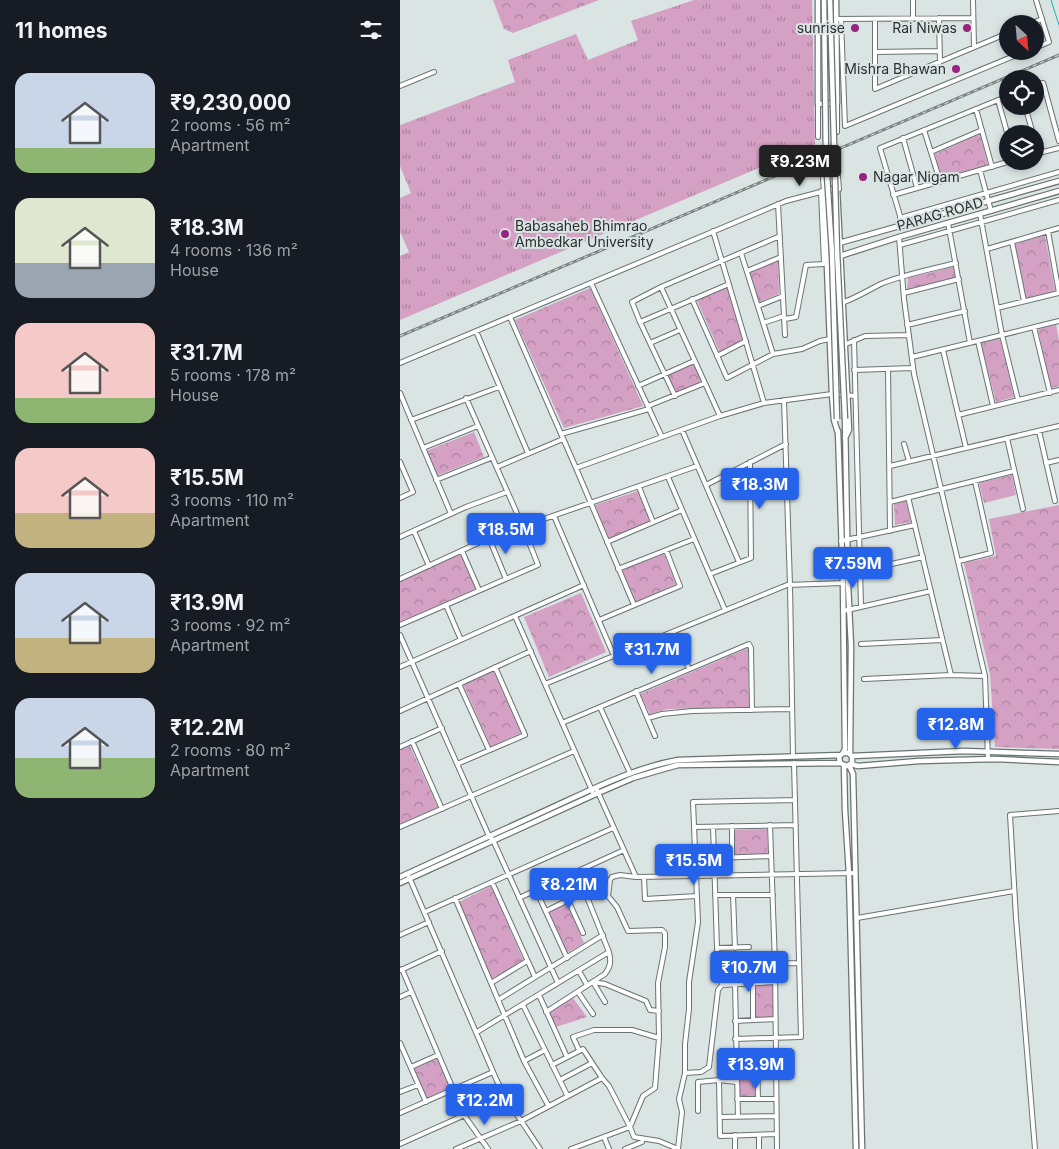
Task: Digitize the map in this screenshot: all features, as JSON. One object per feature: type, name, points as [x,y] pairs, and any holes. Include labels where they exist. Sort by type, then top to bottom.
[{"type":"street","points":[[818,0],[818,137]]},
{"type":"street","points":[[824,0],[826,160],[832,253],[843,582],[845,749],[842,754]]},
{"type":"street","points":[[830,0],[851,646],[851,755],[853,761],[846,764]]},
{"type":"street","points":[[836,0],[839,19],[845,126],[1004,60]]},
{"type":"street","points":[[913,18],[914,0]]},
{"type":"street","points":[[973,0],[974,47]]},
{"type":"street","points":[[1036,0],[1041,15]]},
{"type":"street","points":[[939,18],[940,62]]},
{"type":"street","points":[[839,19],[973,18]]},
{"type":"street","points":[[837,132],[839,19]]},
{"type":"street","points":[[875,19],[875,89],[999,37]]},
{"type":"street","points":[[1044,26],[1049,42],[1044,44]]},
{"type":"street","points":[[875,52],[940,51]]},
{"type":"street","points":[[400,86],[434,72]]},
{"type":"street","points":[[1044,86],[1059,141]]},
{"type":"street","points":[[1005,125],[998,100],[880,148],[902,222],[1036,184],[1059,172]]},
{"type":"street","points":[[818,104],[837,103]]},
{"type":"street","points":[[976,109],[992,167]]},
{"type":"street","points":[[924,130],[940,182]]},
{"type":"street","points":[[931,152],[982,130]]},
{"type":"street","points":[[903,138],[917,188]]},
{"type":"street","points":[[1044,152],[1059,148]]},
{"type":"street","points":[[837,164],[849,430],[845,438]]},
{"type":"street","points":[[893,195],[999,165]]},
{"type":"street","points":[[763,323],[784,317],[796,318],[806,265],[824,264],[822,167]]},
{"type":"street","points":[[980,170],[992,211]]},
{"type":"street","name":"PARAG ROAD","points":[[826,245],[841,243],[902,222],[988,197],[1036,184],[1059,181]]},
{"type":"street","points":[[400,363],[778,204],[822,191],[839,189]]},
{"type":"street","points":[[822,191],[827,258],[832,394],[834,420],[838,433]]},
{"type":"street","name":"PARAG ROAD","points":[[827,258],[1059,191]]},
{"type":"street","points":[[900,245],[1059,200]]},
{"type":"street","points":[[778,204],[785,334]]},
{"type":"street","points":[[980,214],[1002,335],[1018,400]]},
{"type":"street","points":[[948,223],[970,343]]},
{"type":"street","points":[[987,249],[1059,228]]},
{"type":"street","points":[[714,231],[764,403]]},
{"type":"street","points":[[997,308],[1059,293],[1048,231]]},
{"type":"street","points":[[675,396],[632,302],[661,287],[780,236]]},
{"type":"street","points":[[899,237],[913,368],[985,676],[988,759]]},
{"type":"street","points":[[1012,242],[1024,301]]},
{"type":"street","points":[[741,253],[773,354]]},
{"type":"street","points":[[747,271],[781,256]]},
{"type":"street","points":[[844,302],[902,277],[956,263]]},
{"type":"street","points":[[904,293],[959,279]]},
{"type":"street","points":[[591,283],[662,437]]},
{"type":"street","points":[[640,322],[729,284]]},
{"type":"street","points":[[661,287],[720,416]]},
{"type":"street","points":[[758,306],[783,296]]},
{"type":"street","points":[[692,299],[727,378],[773,354],[802,349],[830,339]]},
{"type":"street","points":[[908,325],[965,311]]},
{"type":"street","points":[[510,317],[634,605]]},
{"type":"street","points":[[912,357],[1059,322]]},
{"type":"street","points":[[1034,327],[1050,392]]},
{"type":"street","points":[[650,343],[680,330]]},
{"type":"street","points":[[476,331],[528,453]]},
{"type":"street","points":[[846,344],[865,336],[909,335]]},
{"type":"street","points":[[854,340],[861,606]]},
{"type":"street","points":[[718,356],[746,341]]},
{"type":"street","points":[[978,341],[993,406]]},
{"type":"street","points":[[943,350],[966,448]]},
{"type":"street","points":[[638,386],[694,361]]},
{"type":"street","points":[[854,370],[913,368]]},
{"type":"street","points":[[888,369],[890,531]]},
{"type":"street","points":[[497,467],[562,436],[649,408],[705,384]]},
{"type":"street","points":[[411,420],[499,386]]},
{"type":"street","points":[[958,415],[1059,390]]},
{"type":"street","points":[[400,393],[451,514]]},
{"type":"street","points":[[576,468],[720,416],[764,403],[832,394],[855,396]]},
{"type":"street","points":[[400,626],[538,565],[466,398]]},
{"type":"street","points":[[784,400],[793,756]]},
{"type":"street","points":[[423,448],[478,426]]},
{"type":"street","points":[[890,466],[1059,426]]},
{"type":"street","points":[[682,430],[738,562]]},
{"type":"street","points":[[1039,431],[1055,501]]},
{"type":"street","points":[[1007,438],[1023,509]]},
{"type":"street","points":[[706,485],[786,444]]},
{"type":"street","points":[[904,444],[908,462]]},
{"type":"street","points":[[436,480],[491,458]]},
{"type":"street","points":[[1046,463],[1059,460]]},
{"type":"street","points":[[400,462],[413,492],[400,498]]},
{"type":"street","points":[[710,574],[751,558],[750,462]]},
{"type":"street","points":[[400,579],[489,538],[698,466]]},
{"type":"street","points":[[890,502],[1014,471]]},
{"type":"street","points":[[668,477],[725,610]]},
{"type":"street","points":[[959,561],[991,553],[975,481]]},
{"type":"street","points":[[639,487],[653,522]]},
{"type":"street","points":[[400,537],[506,492]]},
{"type":"street","points":[[908,497],[951,675]]},
{"type":"street","points":[[607,542],[682,510]]},
{"type":"street","points":[[554,516],[614,656]]},
{"type":"street","points":[[841,541],[915,525]]},
{"type":"street","points":[[414,531],[429,566]]},
{"type":"street","points":[[489,538],[506,579]]},
{"type":"street","points":[[618,569],[694,539]]},
{"type":"street","points":[[599,620],[680,586],[666,550]]},
{"type":"street","points":[[462,551],[479,590]]},
{"type":"street","points":[[860,571],[923,558]]},
{"type":"street","points":[[545,684],[790,585],[843,582]]},
{"type":"street","points":[[400,668],[584,585]]},
{"type":"street","points":[[843,611],[850,611],[861,606],[931,591]]},
{"type":"street","points":[[446,605],[461,640]]},
{"type":"street","points":[[515,616],[574,751],[614,828],[636,877]]},
{"type":"street","points":[[674,632],[689,669]]},
{"type":"street","points":[[400,635],[471,796],[509,874],[558,983]]},
{"type":"street","points":[[861,644],[942,640]]},
{"type":"street","points":[[562,723],[749,644],[751,648],[752,710]]},
{"type":"street","points":[[400,711],[531,651]]},
{"type":"street","points":[[457,764],[525,734],[495,667]]},
{"type":"street","points":[[864,679],[951,675],[985,676]]},
{"type":"street","points":[[458,684],[489,750]]},
{"type":"street","points":[[636,692],[655,736]]},
{"type":"street","points":[[600,707],[630,773]]},
{"type":"street","points":[[648,718],[662,714],[792,709]]},
{"type":"street","points":[[400,747],[442,728]]},
{"type":"street","points":[[412,742],[442,809]]},
{"type":"street","points":[[400,828],[574,751]]},
{"type":"street","points":[[400,883],[409,876],[630,773],[650,766],[678,760],[988,751],[1059,754]]},
{"type":"street","points":[[842,754],[853,774],[856,918],[856,1149]]},
{"type":"street","points":[[491,838],[633,778],[678,765],[794,763],[858,766],[919,761],[988,759],[1059,762]]},
{"type":"street","points":[[735,1039],[775,1036],[801,1037],[794,763]]},
{"type":"street","points":[[846,764],[845,810],[862,1149]]},
{"type":"street","points":[[650,766],[652,772]]},
{"type":"street","points":[[552,1065],[583,1049],[609,1086],[634,1137],[641,1140],[659,1141],[678,1149],[682,1112],[679,1099],[685,1073],[689,982],[698,922],[693,802],[795,800]]},
{"type":"street","points":[[1035,1149],[1014,891],[1010,815],[1059,811]]},
{"type":"street","points":[[770,825],[776,964],[777,1149]]},
{"type":"street","points":[[694,827],[796,825]]},
{"type":"street","points":[[732,826],[732,857]]},
{"type":"street","points":[[685,1073],[701,1072],[710,1067],[718,990],[722,984],[716,948],[713,827]]},
{"type":"street","points":[[425,912],[614,828]]},
{"type":"street","points":[[520,898],[624,850]]},
{"type":"street","points":[[714,858],[771,856]]},
{"type":"street","points":[[571,1149],[630,1127],[643,1096],[655,1088],[659,1038],[658,982],[665,933],[662,930],[628,931],[619,911],[608,896],[612,877],[620,875],[636,877],[714,877],[855,873]]},
{"type":"street","points":[[400,877],[409,876]]},
{"type":"street","points":[[409,876],[493,1072],[505,1097],[540,1149]]},
{"type":"street","points":[[644,877],[645,899],[696,896]]},
{"type":"street","points":[[492,882],[535,977]]},
{"type":"street","points":[[546,911],[593,888]]},
{"type":"street","points":[[536,890],[567,958]]},
{"type":"street","points":[[856,918],[1014,891]]},
{"type":"street","points":[[546,1012],[605,974],[610,968],[609,952],[584,892]]},
{"type":"street","points":[[733,895],[735,948]]},
{"type":"street","points":[[715,896],[773,895]]},
{"type":"street","points":[[455,898],[524,1061],[548,1106]]},
{"type":"street","points":[[568,900],[583,933]]},
{"type":"street","points":[[400,935],[429,922]]},
{"type":"street","points":[[498,1000],[603,935]]},
{"type":"street","points":[[716,948],[749,947]]},
{"type":"street","points":[[442,951],[401,969],[464,1115],[488,1149]]},
{"type":"street","points":[[477,1032],[609,952]]},
{"type":"street","points":[[491,983],[527,961]]},
{"type":"street","points":[[718,965],[799,963]]},
{"type":"street","points":[[579,971],[587,986]]},
{"type":"street","points":[[593,982],[605,984],[646,1001],[650,1009],[659,1011]]},
{"type":"street","points":[[593,982],[605,1002]]},
{"type":"street","points":[[722,984],[775,982]]},
{"type":"street","points":[[753,983],[754,1020]]},
{"type":"street","points":[[735,984],[738,1117]]},
{"type":"street","points":[[400,997],[411,992]]},
{"type":"street","points":[[578,992],[593,1014]]},
{"type":"street","points":[[539,995],[566,1057]]},
{"type":"street","points":[[523,1005],[567,1095]]},
{"type":"street","points":[[735,1021],[775,1019]]},
{"type":"street","points":[[579,1050],[573,1037],[591,1030],[632,1030],[659,1038]]},
{"type":"street","points":[[400,1043],[402,1053],[411,1067],[426,1102]]},
{"type":"street","points":[[524,1061],[545,1050]]},
{"type":"street","points":[[411,1067],[438,1055]]},
{"type":"street","points":[[736,1056],[775,1055]]},
{"type":"street","points":[[757,1056],[758,1099]]},
{"type":"street","points":[[560,1080],[592,1063]]},
{"type":"street","points":[[400,1113],[493,1072]]},
{"type":"street","points":[[456,1149],[521,1121],[602,1078]]},
{"type":"street","points":[[698,1111],[698,1082],[719,1080],[736,1082]]},
{"type":"street","points":[[719,1080],[720,1136],[777,1134]]},
{"type":"street","points":[[401,1090],[418,1085]]},
{"type":"street","points":[[400,1144],[505,1097]]},
{"type":"street","points":[[737,1099],[776,1099]]},
{"type":"street","points":[[720,1117],[776,1116]]},
{"type":"street","points":[[735,1135],[735,1149]]},
{"type":"street","points":[[759,1135],[759,1149]]},
{"type":"street","points":[[604,1137],[609,1149]]},
{"type":"street","points":[[625,1149],[641,1140]]},
{"type":"street","points":[[641,1140],[644,1149]]},
{"type":"green space","points":[[493,0],[599,0],[513,33],[504,29]]},
{"type":"green space","name":"Babasaheb Bhimrao Ambedkar University","points":[[694,0],[812,0],[815,144],[400,320],[400,256],[409,252],[400,232],[400,198],[411,193],[400,166],[400,125],[515,82],[508,60],[576,34],[588,60],[638,40],[631,21]]},
{"type":"green space","points":[[980,134],[988,165],[942,178],[935,154]]},
{"type":"green space","points":[[1045,235],[1055,291],[1026,298],[1015,244]]},
{"type":"green space","points":[[778,260],[779,294],[759,302],[749,272]]},
{"type":"green space","points":[[953,267],[955,278],[907,289],[908,278]]},
{"type":"green space","points":[[727,285],[743,340],[720,353],[696,298]]},
{"type":"green space","points":[[590,288],[643,406],[564,428],[515,320]]},
{"type":"green space","points":[[1056,324],[1059,341],[1059,386],[1051,388],[1038,329]]},
{"type":"green space","points":[[1000,339],[1014,397],[996,402],[981,343]]},
{"type":"green space","points":[[693,362],[702,383],[673,395],[664,374]]},
{"type":"green space","points":[[474,432],[484,457],[436,476],[426,451]]},
{"type":"green space","points":[[1012,475],[1016,495],[984,503],[979,483]]},
{"type":"green space","points":[[638,491],[650,521],[609,539],[595,505]]},
{"type":"green space","points":[[906,501],[911,522],[895,525],[894,504]]},
{"type":"green space","points":[[1059,505],[1059,749],[995,747],[990,674],[964,563],[996,556],[989,519]]},
{"type":"green space","points":[[460,554],[476,589],[400,623],[400,581]]},
{"type":"green space","points":[[664,554],[676,584],[636,602],[622,570]]},
{"type":"green space","points":[[581,593],[606,652],[549,677],[524,617]]},
{"type":"green space","points":[[748,648],[749,707],[668,709],[650,714],[640,694]]},
{"type":"green space","points":[[493,670],[521,733],[491,747],[463,684]]},
{"type":"green space","points":[[410,746],[438,808],[400,824],[400,750]]},
{"type":"green space","points":[[767,829],[768,854],[735,855],[735,830]]},
{"type":"green space","points":[[491,886],[524,961],[492,979],[459,902]]},
{"type":"green space","points":[[566,902],[584,943],[567,953],[548,911]]},
{"type":"green space","points":[[773,984],[773,1018],[756,1018],[755,985]]},
{"type":"green space","points":[[573,998],[587,1017],[556,1027],[549,1013]]},
{"type":"green space","points":[[755,1058],[756,1096],[739,1097],[738,1059]]},
{"type":"green space","points":[[437,1059],[450,1088],[427,1098],[414,1069]]},
{"type":"waterway","points":[[1051,0],[1059,25]]},
{"type":"railway","points":[[400,336],[1059,55]]},
{"type":"place","name":"sunrise","points":[[855,28]]},
{"type":"place","name":"Rai Niwas","points":[[967,28]]},
{"type":"place","name":"Mishra Bhawan","points":[[956,69]]},
{"type":"place","name":"Nagar Nigam","points":[[863,177]]},
{"type":"place","name":"Babasaheb Bhimrao Ambedkar University","points":[[505,234]]}]
